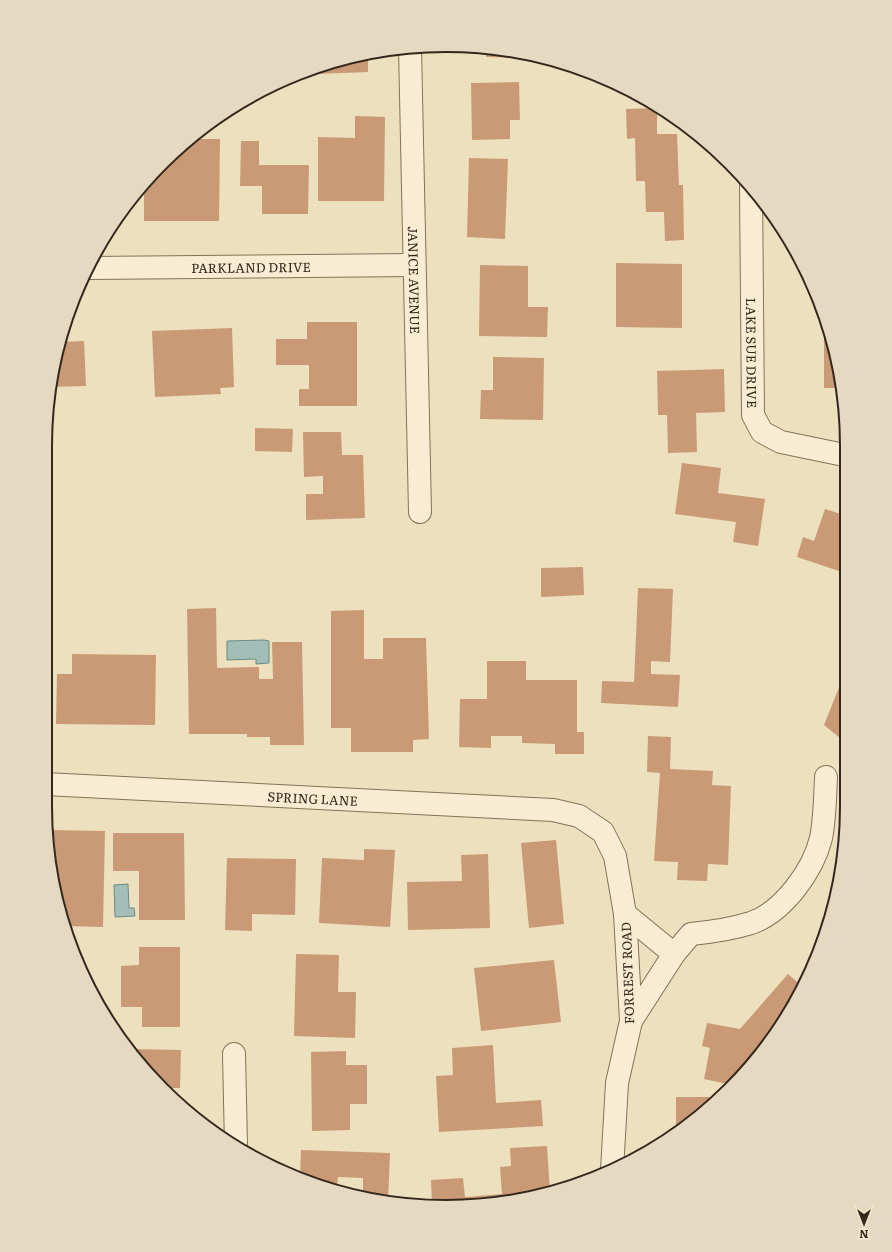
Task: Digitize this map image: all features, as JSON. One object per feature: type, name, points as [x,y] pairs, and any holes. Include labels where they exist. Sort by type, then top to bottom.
[{"type":"street","name":"JANICE AVENUE","points":[[410,54],[420,512]]},
{"type":"street","name":"LAKE SUE DRIVE","points":[[751,197],[753,415],[762,432],[781,442],[840,454]]},
{"type":"street","name":"PARKLAND DRIVE","points":[[95,268],[414,265]]},
{"type":"street","points":[[631,1021],[674,954],[691,934],[722,930],[752,923],[784,903],[808,870],[820,840],[824,815],[826,777]]},
{"type":"street","name":"SPRING LANE","points":[[52,784],[553,810],[579,816]]},
{"type":"street","name":"FORREST ROAD","points":[[579,816],[603,832],[615,856],[625,914],[631,1021],[618,1083],[613,1163]]},
{"type":"street","points":[[625,914],[674,954]]},
{"type":"street","points":[[234,1054],[236,1139]]},
{"type":"water","points":[[227,641],[269,641],[269,663],[256,664],[256,659],[227,660]]},
{"type":"water","points":[[128,884],[129,908],[134,908],[135,916],[115,917],[114,885]]},
{"type":"building","points":[[486,54],[510,57],[486,57]]},
{"type":"building","points":[[368,60],[368,72],[316,74],[344,65]]},
{"type":"building","points":[[519,82],[520,120],[510,120],[510,139],[472,140],[471,83]]},
{"type":"building","points":[[649,108],[657,113],[657,134],[677,134],[679,185],[683,185],[684,240],[665,241],[664,212],[646,212],[645,181],[636,181],[635,138],[627,139],[626,109]]},
{"type":"building","points":[[355,116],[385,117],[384,201],[318,201],[318,137],[355,138]]},
{"type":"building","points":[[199,139],[220,139],[219,221],[144,221],[144,193],[167,167]]},
{"type":"building","points":[[241,141],[259,141],[259,165],[309,165],[308,214],[262,214],[262,186],[240,186]]},
{"type":"building","points":[[469,158],[508,159],[505,239],[467,237]]},
{"type":"building","points":[[616,263],[682,264],[682,328],[616,327]]},
{"type":"building","points":[[480,265],[528,266],[528,307],[548,307],[547,337],[479,336]]},
{"type":"building","points":[[307,322],[357,322],[357,406],[299,406],[299,389],[309,389],[309,365],[276,365],[276,339],[307,339]]},
{"type":"building","points":[[232,328],[234,387],[220,388],[221,394],[155,397],[152,331]]},
{"type":"building","points":[[824,335],[836,388],[824,388]]},
{"type":"building","points":[[84,341],[86,386],[57,387],[66,342]]},
{"type":"building","points":[[493,357],[544,358],[543,420],[480,419],[481,390],[493,390]]},
{"type":"building","points":[[724,369],[725,412],[696,413],[697,452],[668,453],[667,415],[658,415],[657,371]]},
{"type":"building","points":[[255,428],[293,429],[292,452],[255,451]]},
{"type":"building","points":[[303,432],[341,432],[342,455],[363,455],[365,518],[306,520],[306,494],[323,494],[323,476],[304,477]]},
{"type":"building","points":[[682,463],[721,468],[718,493],[765,499],[758,546],[733,542],[736,522],[675,514]]},
{"type":"building","points":[[825,509],[840,514],[840,571],[797,557],[803,537],[814,541]]},
{"type":"building","points":[[583,567],[584,595],[541,597],[541,568]]},
{"type":"building","points":[[638,588],[673,589],[670,662],[651,661],[651,674],[680,675],[678,707],[601,703],[602,681],[634,682]]},
{"type":"building","points":[[216,608],[217,668],[259,667],[259,679],[273,679],[272,642],[302,642],[304,745],[270,745],[270,737],[247,737],[247,734],[189,734],[187,609]]},
{"type":"building","points":[[364,610],[364,659],[383,659],[383,638],[426,638],[429,739],[413,740],[413,752],[351,752],[351,728],[331,728],[331,611]]},
{"type":"building","points":[[72,654],[156,655],[155,725],[56,724],[57,674],[72,674]]},
{"type":"building","points":[[487,661],[526,661],[526,680],[577,680],[577,732],[584,732],[584,754],[555,754],[555,744],[522,743],[522,736],[491,736],[491,748],[459,747],[460,699],[487,699]]},
{"type":"building","points":[[840,685],[840,738],[824,725]]},
{"type":"building","points":[[648,736],[671,737],[670,769],[713,771],[712,785],[731,786],[728,865],[708,864],[707,881],[677,880],[678,862],[654,861],[660,773],[647,772]]},
{"type":"building","points":[[53,830],[105,831],[103,927],[71,926],[65,908],[55,857]]},
{"type":"building","points":[[113,833],[184,833],[185,920],[139,920],[139,871],[113,871]]},
{"type":"building","points":[[556,840],[564,924],[529,928],[521,843]]},
{"type":"building","points":[[364,849],[395,850],[390,927],[319,923],[322,858],[364,860]]},
{"type":"building","points":[[488,854],[490,928],[408,930],[407,882],[462,881],[461,855]]},
{"type":"building","points":[[227,858],[296,859],[295,915],[252,914],[252,931],[225,930]]},
{"type":"building","points":[[139,947],[180,947],[180,1027],[142,1027],[142,1007],[121,1007],[121,966],[139,965]]},
{"type":"building","points":[[296,954],[339,955],[338,992],[356,992],[355,1038],[294,1036]]},
{"type":"building","points":[[554,960],[561,1022],[481,1031],[474,968]]},
{"type":"building","points":[[788,974],[798,982],[774,1025],[759,1046],[726,1084],[704,1079],[710,1048],[702,1046],[707,1023],[740,1029]]},
{"type":"building","points":[[493,1045],[496,1103],[541,1100],[543,1126],[439,1132],[436,1076],[453,1075],[452,1048]]},
{"type":"building","points":[[136,1049],[181,1050],[180,1088],[170,1088]]},
{"type":"building","points":[[346,1051],[346,1065],[367,1065],[367,1104],[350,1104],[350,1130],[312,1131],[311,1052]]},
{"type":"building","points":[[676,1097],[711,1097],[686,1119],[676,1126]]},
{"type":"building","points":[[547,1146],[550,1186],[497,1197],[432,1199],[431,1180],[463,1178],[465,1197],[502,1194],[500,1167],[511,1166],[510,1148]]},
{"type":"building","points":[[301,1150],[390,1153],[388,1196],[363,1191],[363,1178],[338,1177],[337,1185],[300,1172]]}]
